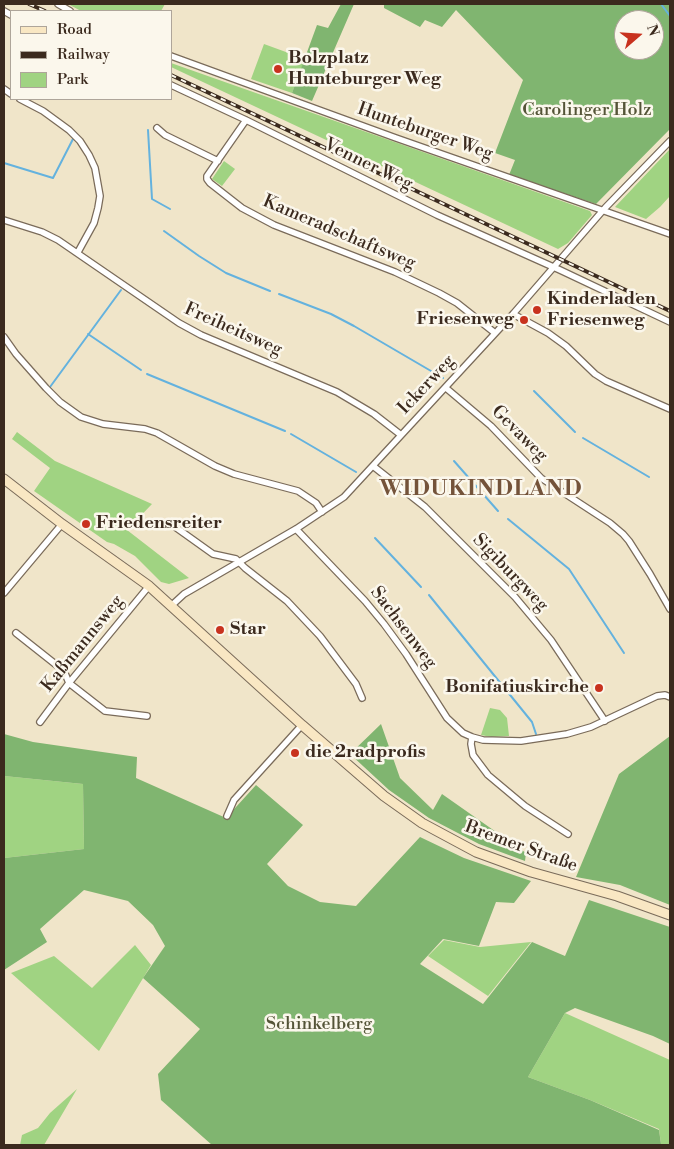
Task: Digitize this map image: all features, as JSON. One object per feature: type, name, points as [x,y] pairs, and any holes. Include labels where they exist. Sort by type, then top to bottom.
[{"type":"main road","name":"Bremer Straße","points":[[4,479],[62,524],[132,572],[149,586],[302,725],[402,810],[468,848],[531,872],[617,896],[670,915]]},
{"type":"street","name":"Hunteburger Weg","points":[[172,56],[670,234]]},
{"type":"street","name":"Venner Weg","points":[[172,86],[246,120],[437,215],[670,322]]},
{"type":"street","points":[[22,100],[43,111],[69,130],[90,155],[95,168],[100,196],[98,208],[94,223],[78,252]]},
{"type":"street","name":"Kameradschaftsweg","points":[[246,120],[208,176],[207,179],[210,183],[242,208],[274,225],[419,283],[457,303],[495,333]]},
{"type":"street","points":[[157,128],[165,135],[218,161]]},
{"type":"street","name":"Ickerweg","points":[[171,606],[184,594],[296,529],[344,497],[514,314],[603,210],[670,141]]},
{"type":"street","name":"Freiheitsweg","points":[[4,220],[42,232],[78,252],[162,312],[201,335],[338,392],[374,414],[401,435]]},
{"type":"street","points":[[514,314],[560,341],[606,381],[670,409]]},
{"type":"street","points":[[4,337],[16,354],[46,388],[71,411],[81,417],[103,424],[157,433],[215,466],[234,474],[298,491],[316,503],[322,512]]},
{"type":"street","name":"Gevaweg","points":[[446,388],[510,443],[541,478],[610,523],[623,534],[650,574],[670,609]]},
{"type":"street","name":"Sigiburgweg","points":[[372,466],[425,507],[520,603],[551,640],[605,722]]},
{"type":"street","points":[[4,594],[62,524]]},
{"type":"street","points":[[171,524],[213,554],[232,557],[287,601],[310,624],[356,684],[362,698]]},
{"type":"street","name":"Sachsenweg","points":[[296,529],[366,601],[406,654],[447,718],[463,733],[484,740],[495,741],[548,738],[605,722],[657,696],[665,695],[670,697]]},
{"type":"street","name":"Kaßmannsweg","points":[[40,722],[69,683],[149,586]]},
{"type":"street","points":[[16,633],[64,671],[69,683],[105,711],[147,716]]},
{"type":"street","points":[[227,816],[234,800],[302,725]]},
{"type":"street","points":[[472,737],[470,744],[472,755],[488,775],[525,806],[568,834]]},
{"type":"green space","points":[[68,4],[165,4],[162,10],[79,10]]},
{"type":"green space","points":[[341,4],[354,4],[312,101],[292,93],[317,25],[328,28]]},
{"type":"green space","name":"Carolinger Holz","points":[[384,4],[670,4],[670,129],[596,204],[509,175],[515,160],[495,153],[523,80],[456,10],[442,27],[425,20],[420,27],[384,8]]},
{"type":"green space","name":"Bolzplatz Hunteburger Weg","points":[[264,44],[305,59],[292,93],[251,79]]},
{"type":"green space","points":[[172,63],[590,211],[592,215],[568,243],[558,249],[172,67]]},
{"type":"green space","points":[[670,149],[670,196],[660,207],[646,219],[615,207]]},
{"type":"green space","points":[[224,161],[235,169],[222,186],[212,179]]},
{"type":"green space","points":[[17,432],[55,461],[152,504],[127,530],[189,578],[169,584],[161,582],[135,556],[107,542],[34,491],[50,468],[12,439]]},
{"type":"green space","points":[[490,708],[500,710],[507,718],[509,736],[491,737],[481,735]]},
{"type":"green space","points":[[381,724],[400,778],[433,810],[442,794],[526,853],[525,861],[479,844],[429,818],[389,790],[350,754]]},
{"type":"green space","name":"Schinkelberg","points":[[4,734],[33,742],[137,757],[136,778],[226,818],[256,785],[303,825],[267,864],[288,886],[320,902],[356,906],[420,837],[464,858],[531,881],[514,903],[496,902],[479,946],[443,939],[420,964],[483,1004],[532,942],[565,956],[589,900],[670,927],[670,1044],[575,1008],[565,1013],[528,1077],[590,1100],[659,1130],[661,1144],[212,1145],[161,1100],[158,1074],[200,1029],[143,978],[165,946],[153,925],[128,901],[84,890],[40,929],[47,942],[4,970],[4,858],[84,849],[83,784],[4,776]]},
{"type":"green space","points":[[670,736],[670,905],[620,885],[576,877],[619,774]]},
{"type":"green space","points":[[4,776],[83,784],[84,849],[4,858]]},
{"type":"green space","points":[[444,940],[480,947],[531,942],[488,996],[428,956]]},
{"type":"green space","points":[[135,945],[151,965],[99,1051],[11,973],[54,956],[92,988]]},
{"type":"green space","points":[[565,1013],[670,1060],[670,1145],[660,1145],[659,1129],[528,1077]]},
{"type":"green space","points":[[77,1089],[44,1145],[20,1145],[22,1135],[38,1128],[50,1113]]},
{"type":"waterway","points":[[661,4],[670,16]]},
{"type":"waterway","points":[[148,130],[152,199],[170,209]]},
{"type":"waterway","points":[[4,163],[53,178],[73,139]]},
{"type":"waterway","points":[[164,231],[226,273],[270,291]]},
{"type":"waterway","points":[[50,387],[121,290]]},
{"type":"waterway","points":[[279,294],[331,314],[443,378]]},
{"type":"waterway","points":[[88,334],[141,370]]},
{"type":"waterway","points":[[147,374],[285,431]]},
{"type":"waterway","points":[[534,391],[575,432]]},
{"type":"waterway","points":[[291,434],[356,472]]},
{"type":"waterway","points":[[583,438],[649,477]]},
{"type":"waterway","points":[[454,461],[498,511]]},
{"type":"waterway","points":[[508,519],[569,569],[624,653]]},
{"type":"waterway","points":[[375,538],[421,587]]},
{"type":"waterway","points":[[429,595],[532,722],[536,734]]},
{"type":"railway","points":[[29,4],[43,10]]},
{"type":"railway","points":[[172,75],[670,311]]},
{"type":"place","name":"Bolzplatz Hunteburger Weg","points":[[278,69]]},
{"type":"place","name":"Kinderladen Friesenweg","points":[[537,310]]},
{"type":"place","name":"Friesenweg","points":[[524,320]]},
{"type":"place","name":"Friedensreiter","points":[[86,524]]},
{"type":"place","name":"Star","points":[[220,630]]},
{"type":"place","name":"Bonifatiuskirche","points":[[599,688]]},
{"type":"place","name":"die 2radprofis","points":[[295,753]]},
{"type":"district","name":"WIDUKINDLAND","points":[[481,490]]}]
